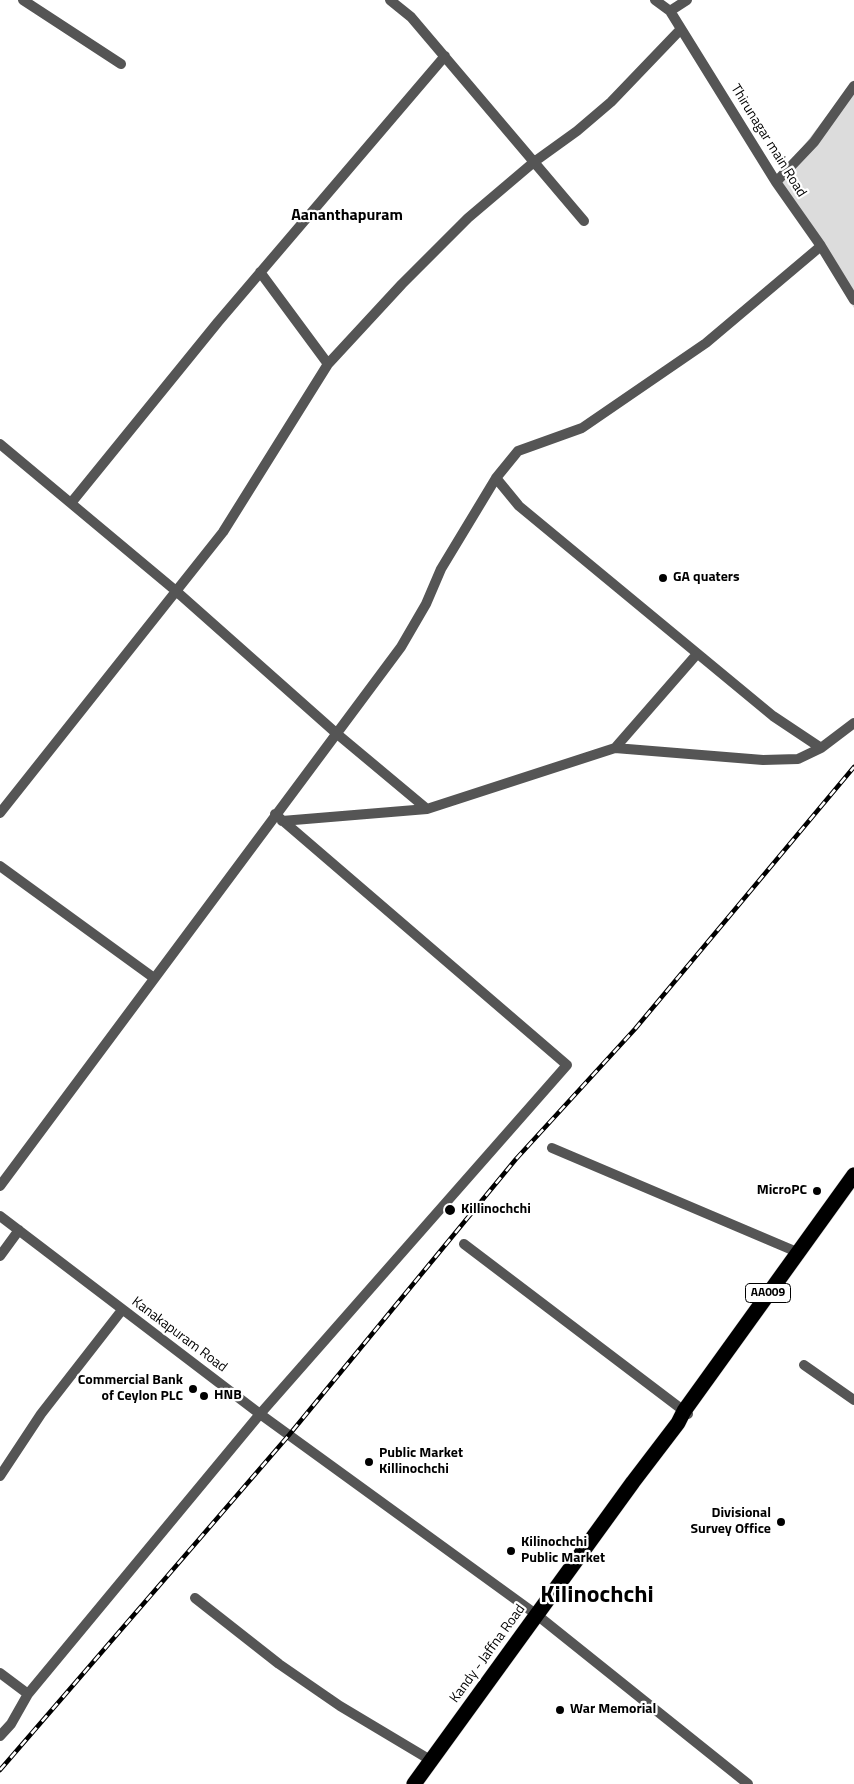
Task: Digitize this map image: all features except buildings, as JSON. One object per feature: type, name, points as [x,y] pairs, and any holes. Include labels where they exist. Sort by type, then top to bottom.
[{"type":"highway","name":"Kandy - Jaffna Road","points":[[684,1416],[797,1252],[853,1182]]},
{"type":"highway","name":"Kandy - Jaffna Road","points":[[414,1784],[853,1182]]},
{"type":"street","points":[[23,0],[121,64]]},
{"type":"street","points":[[390,0],[412,17],[584,221]]},
{"type":"street","name":"Thirunagar main Road","points":[[655,0],[670,11],[682,28],[776,182],[821,246],[854,300]]},
{"type":"street","points":[[670,11],[687,0]]},
{"type":"street","points":[[0,813],[222,532],[328,364],[402,284],[468,218],[534,162],[577,131],[611,102],[682,28]]},
{"type":"street","points":[[70,503],[260,272],[445,56]]},
{"type":"street","points":[[776,182],[814,142],[854,86]]},
{"type":"street","points":[[0,1186],[154,978],[279,818],[336,733],[401,647],[426,604],[441,569],[496,478],[518,451],[582,428],[706,343],[821,246]]},
{"type":"street","points":[[260,272],[328,364]]},
{"type":"street","points":[[0,444],[176,592],[336,733],[427,809]]},
{"type":"street","points":[[496,478],[519,506],[772,716],[821,748]]},
{"type":"street","points":[[615,748],[698,654]]},
{"type":"street","points":[[279,818],[427,809],[615,748],[673,751],[763,760],[798,759],[821,748],[854,723]]},
{"type":"street","points":[[0,1736],[10,1724],[28,1694],[260,1414],[566,1065],[279,818]]},
{"type":"street","points":[[0,866],[154,978]]},
{"type":"street","points":[[552,1148],[797,1252]]},
{"type":"street","name":"Kanakapuram Road","points":[[0,1216],[260,1414],[537,1615],[748,1784]]},
{"type":"street","points":[[0,1256],[19,1230]]},
{"type":"street","points":[[464,1244],[684,1416]]},
{"type":"street","points":[[0,1476],[41,1414],[122,1310]]},
{"type":"street","points":[[804,1365],[854,1400]]},
{"type":"street","points":[[195,1598],[279,1664],[340,1706],[432,1761]]},
{"type":"street","points":[[0,1674],[28,1694]]},
{"type":"shaded area","points":[[854,80],[854,308],[776,182]]},
{"type":"railway","points":[[0,1770],[289,1435],[516,1159],[635,1029],[854,767]]},
{"type":"place","name":"GA quaters","points":[[663,578]]},
{"type":"place","name":"MicroPC","points":[[817,1191]]},
{"type":"place","name":"Killinochchi","points":[[450,1210]]},
{"type":"place","name":"Commercial Bank of Ceylon PLC","points":[[193,1389]]},
{"type":"place","name":"HNB","points":[[204,1396]]},
{"type":"place","name":"Public Market Killinochchi","points":[[369,1462]]},
{"type":"place","name":"Divisional Survey Office","points":[[781,1522]]},
{"type":"place","name":"Kilinochchi Public Market","points":[[511,1551]]},
{"type":"place","name":"War Memorial","points":[[560,1710]]},
{"type":"district","name":"Aananthapuram","points":[[347,216]]},
{"type":"district","name":"Kilinochchi","points":[[597,1596]]}]
